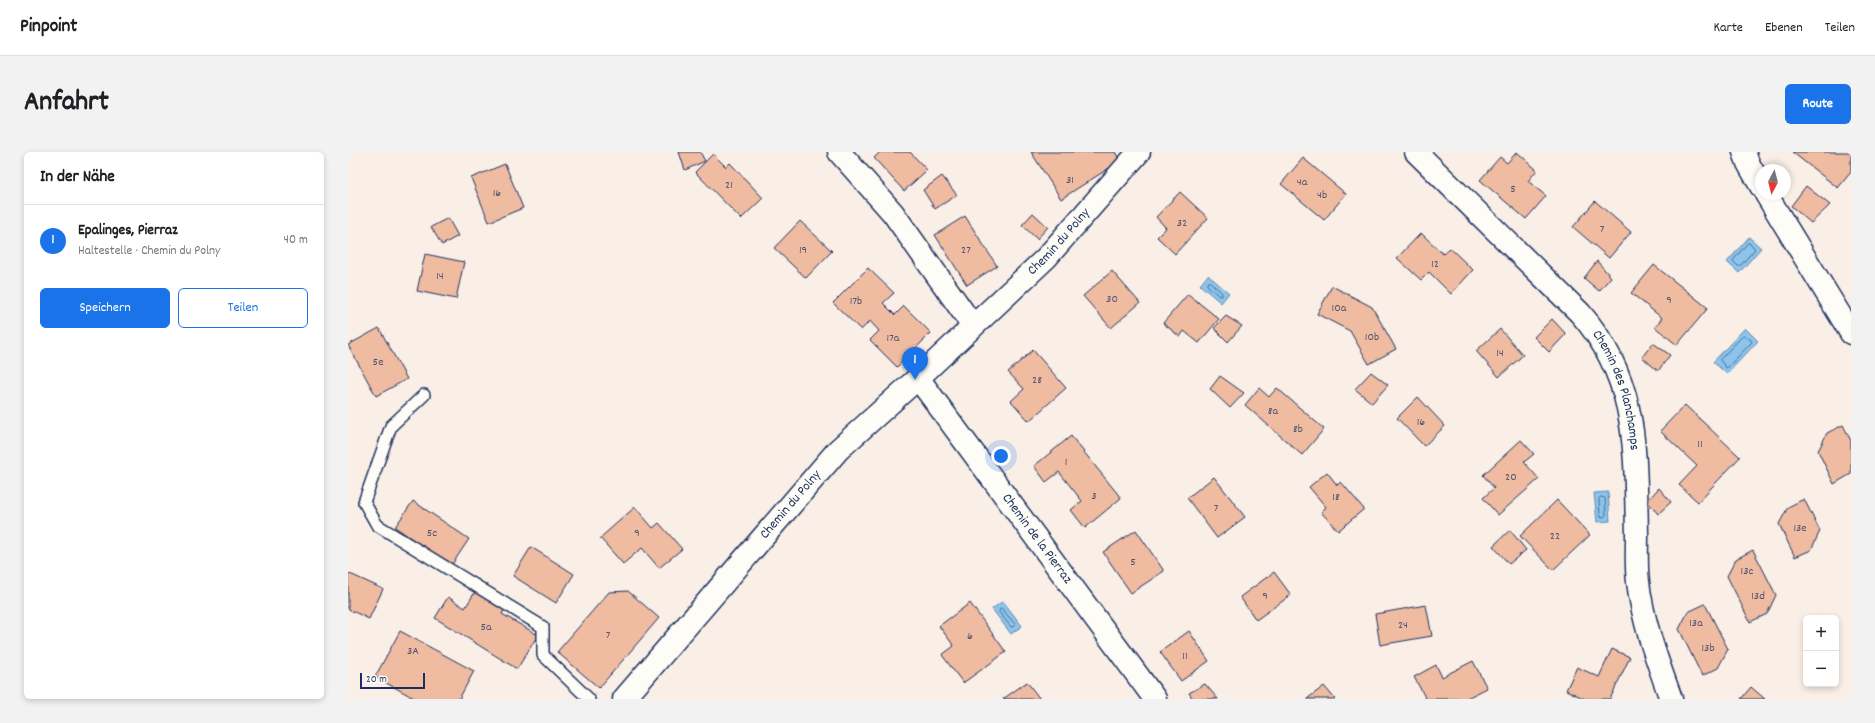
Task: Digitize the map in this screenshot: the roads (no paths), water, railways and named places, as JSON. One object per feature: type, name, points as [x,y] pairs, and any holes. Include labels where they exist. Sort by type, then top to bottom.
[{"type":"street","points":[[839,152],[893,213],[973,326]]},
{"type":"street","name":"Chemin du Polny","points":[[624,699],[838,450],[918,378],[1046,258],[1103,195],[1138,152]]},
{"type":"street","name":"Chemin des Planchamps","points":[[1416,152],[1580,313],[1601,339],[1615,366],[1622,383],[1634,439],[1638,581],[1643,614],[1650,641],[1671,699]]},
{"type":"street","points":[[1744,152],[1755,175]]},
{"type":"street","points":[[1770,200],[1851,333]]},
{"type":"street","name":"Chemin de la Pierraz","points":[[918,378],[1155,699]]},
{"type":"lane","points":[[424,394],[391,426],[364,502],[377,525],[543,627],[544,655],[590,699]]},
{"type":"water","points":[[1749,237],[1761,248],[1739,273],[1727,262]]},
{"type":"water","points":[[1208,275],[1229,293],[1221,303],[1200,285]]},
{"type":"water","points":[[1745,328],[1758,341],[1727,374],[1713,362]]},
{"type":"water","points":[[1608,492],[1610,521],[1597,522],[1594,493]]},
{"type":"water","points":[[1003,601],[1022,626],[1011,634],[992,609]]},
{"type":"place","name":"Epalinges, Pierraz","points":[[915,380]]}]
